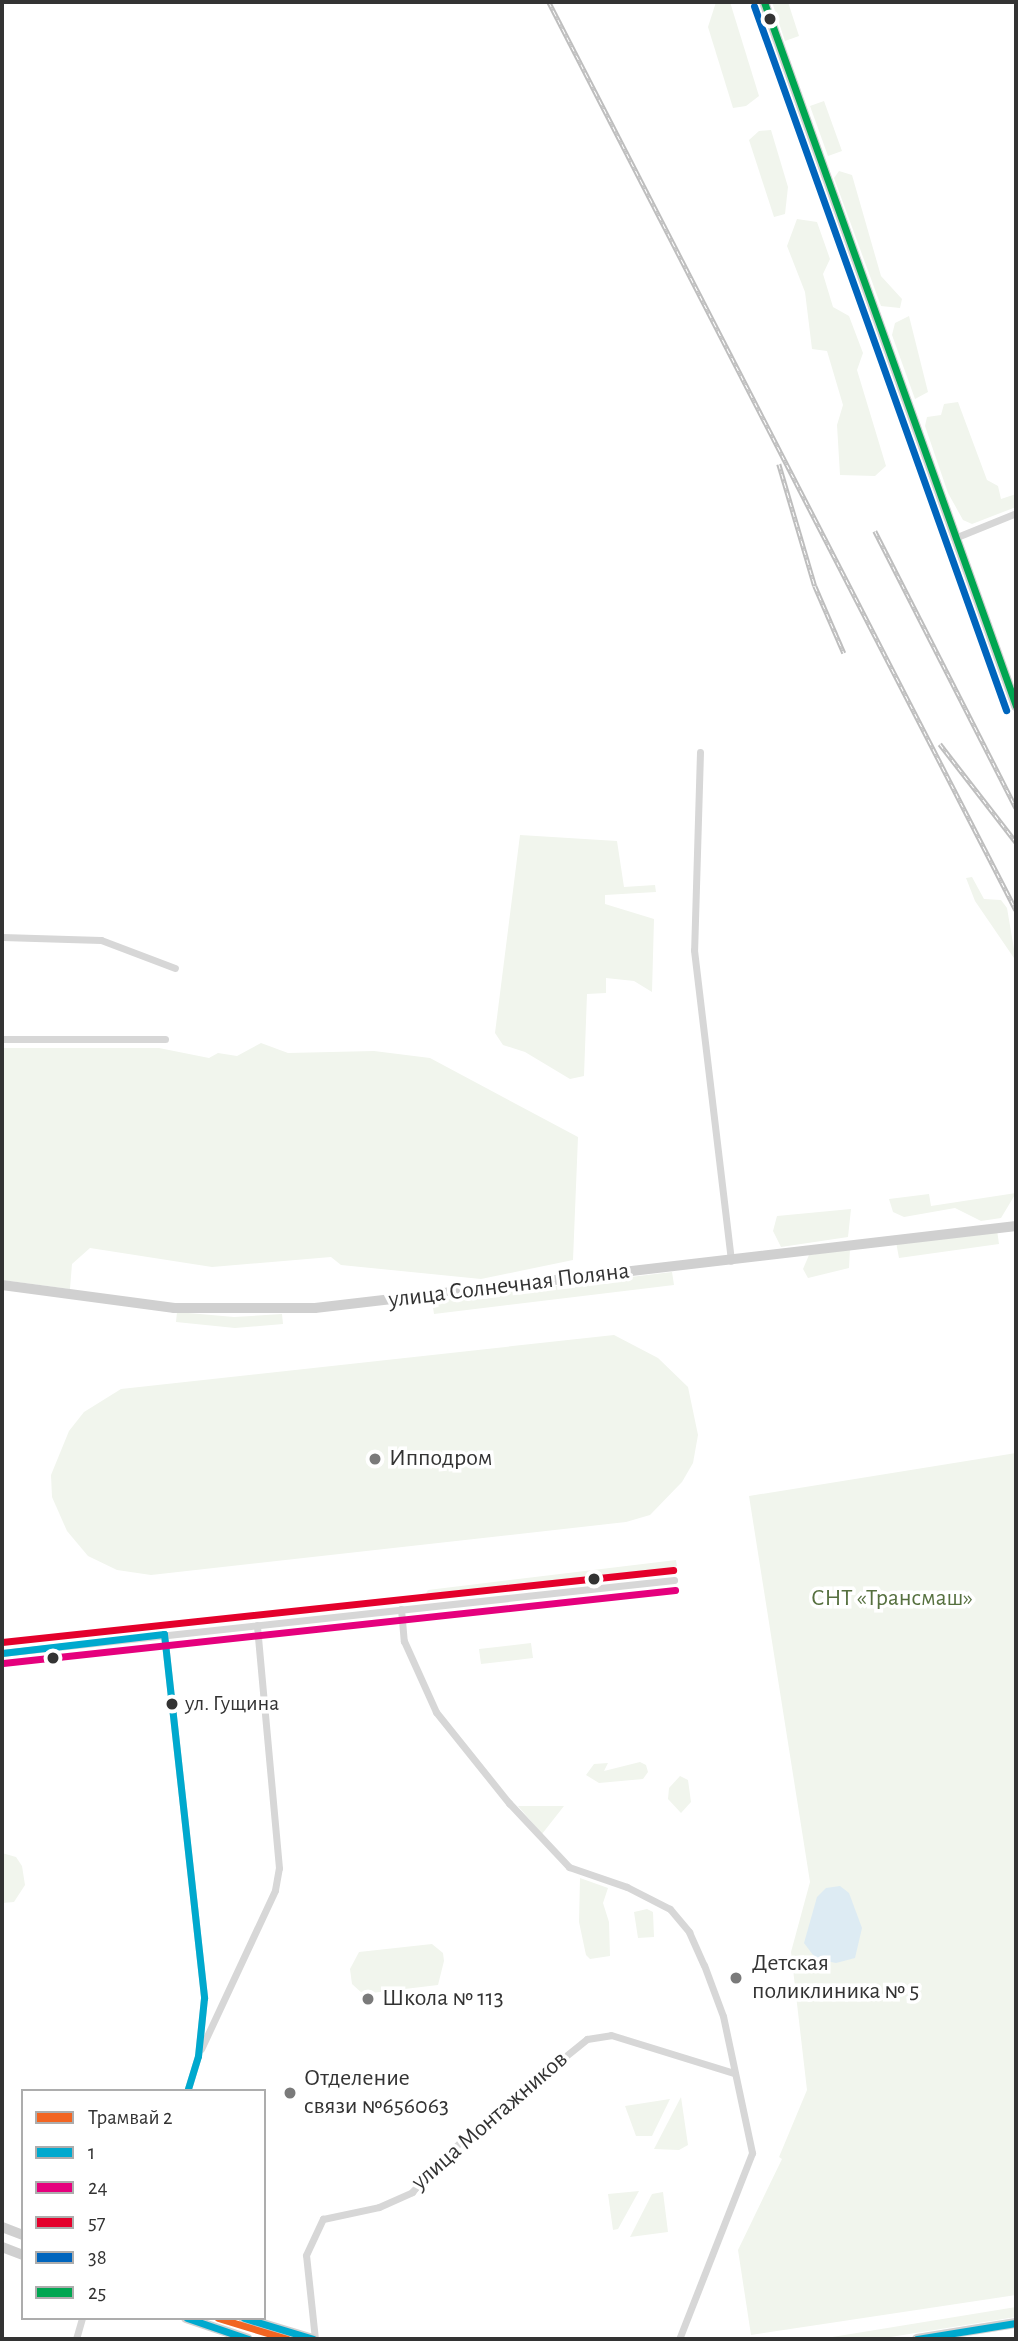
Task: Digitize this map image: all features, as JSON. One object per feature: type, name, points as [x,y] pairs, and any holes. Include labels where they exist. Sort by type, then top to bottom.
[{"type":"main road","points":[[764,2],[1016,704]]},
{"type":"main road","name":"улица Солнечная Поляна","points":[[2,1285],[174,1308],[302,1308],[731,1262],[1016,1226]]},
{"type":"main road","points":[[2,2227],[21,2234]]},
{"type":"main road","points":[[2,2248],[21,2254]]},
{"type":"main road","points":[[192,2320],[248,2339]]},
{"type":"main road","points":[[250,2320],[314,2339]]},
{"type":"main road","points":[[917,2339],[982,2334],[1016,2323]]},
{"type":"street","points":[[957,537],[1016,513]]},
{"type":"street","points":[[700,752],[694,950],[731,1262]]},
{"type":"street","points":[[2,937],[101,940],[175,968]]},
{"type":"street","points":[[2,1039],[165,1039]]},
{"type":"street","points":[[2,1653],[674,1580]]},
{"type":"street","points":[[401,1609],[404,1641],[436,1712],[541,1840],[569,1867],[653,1899],[670,1909],[689,1932],[723,2016],[750,2140],[750,2165],[679,2339]]},
{"type":"street","points":[[188,2089],[198,2056],[275,1890],[279,1868],[257,1625]]},
{"type":"street","points":[[164,1634],[204,1998],[198,2056]]},
{"type":"street","name":"улица Монтажников","points":[[314,2339],[306,2255],[323,2219],[379,2207],[412,2192],[461,2141],[587,2039],[611,2035],[734,2073]]},
{"type":"street","points":[[76,2339],[81,2320]]},
{"type":"green space","points":[[716,2],[730,2],[759,96],[746,106],[733,108],[708,27]]},
{"type":"green space","points":[[772,2],[788,2],[799,36],[785,41]]},
{"type":"green space","points":[[824,101],[842,151],[828,156],[810,106]]},
{"type":"green space","points":[[771,130],[788,187],[785,214],[774,217],[749,140],[759,131]]},
{"type":"green space","points":[[839,171],[852,175],[881,276],[902,299],[900,308],[881,306],[834,178]]},
{"type":"green space","points":[[797,219],[817,222],[830,259],[823,274],[833,307],[849,316],[863,353],[857,370],[886,466],[875,476],[840,475],[837,425],[843,405],[827,351],[812,349],[805,292],[787,246]]},
{"type":"green space","points":[[909,316],[928,392],[915,399],[892,335],[895,323]]},
{"type":"green space","points":[[958,402],[987,480],[998,486],[1001,499],[1016,494],[1016,507],[972,524],[963,520],[948,493],[925,426],[927,417],[941,415],[944,404]]},
{"type":"green space","points":[[520,835],[617,841],[624,887],[655,885],[656,892],[605,895],[605,904],[654,919],[652,992],[634,981],[606,978],[606,993],[587,994],[584,1076],[570,1079],[525,1052],[503,1045],[495,1033]]},
{"type":"green space","points":[[972,877],[984,899],[1001,900],[1007,908],[1016,961],[975,901],[966,878]]},
{"type":"green space","points":[[261,1043],[288,1053],[374,1051],[430,1058],[578,1137],[573,1260],[481,1279],[341,1265],[331,1257],[212,1267],[90,1248],[72,1264],[70,1289],[2,1280],[2,1048],[159,1048],[209,1058],[218,1053],[237,1056]]},
{"type":"green space","points":[[1016,1193],[1001,1218],[981,1221],[955,1208],[904,1217],[893,1212],[889,1199],[929,1194],[931,1206]]},
{"type":"green space","points":[[851,1209],[848,1237],[781,1247],[773,1231],[777,1216]]},
{"type":"green space","points":[[997,1230],[999,1244],[899,1258],[896,1242]]},
{"type":"green space","points":[[850,1249],[849,1268],[808,1278],[803,1269],[809,1255]]},
{"type":"green space","points":[[672,1272],[674,1285],[434,1314],[432,1301]]},
{"type":"green space","points":[[177,1312],[234,1317],[282,1314],[283,1324],[235,1328],[176,1322]]},
{"type":"green space","name":"Ипподром","points":[[614,1335],[658,1358],[688,1387],[698,1435],[693,1463],[682,1482],[650,1515],[626,1522],[151,1575],[117,1570],[88,1556],[67,1531],[52,1497],[51,1475],[69,1431],[84,1412],[121,1389]]},
{"type":"green space","name":"СНТ «Трансмаш»","points":[[1016,1453],[1016,2295],[751,2335],[738,2250],[782,2159],[779,2157],[807,2090],[791,1952],[810,1882],[749,1496]]},
{"type":"green space","points":[[676,1560],[677,1566],[660,1574],[423,1599],[428,1590]]},
{"type":"green space","points":[[531,1643],[533,1658],[481,1664],[479,1649]]},
{"type":"green space","points":[[640,1762],[646,1765],[648,1772],[643,1779],[599,1783],[586,1775],[594,1764],[608,1763],[604,1771]]},
{"type":"green space","points":[[680,1776],[688,1780],[691,1802],[681,1813],[668,1799],[669,1788]]},
{"type":"green space","points":[[518,1806],[564,1806],[542,1834]]},
{"type":"green space","points":[[2,1853],[16,1857],[22,1866],[25,1885],[14,1902],[2,1903]]},
{"type":"green space","points":[[580,1878],[608,1888],[603,1903],[609,1922],[610,1956],[590,1959],[586,1955],[579,1922]]},
{"type":"green space","points":[[647,1909],[653,1912],[654,1937],[638,1938],[634,1912]]},
{"type":"green space","points":[[432,1944],[443,1953],[444,1961],[438,1985],[363,1994],[352,1984],[350,1969],[359,1952]]},
{"type":"green space","points":[[681,2097],[688,2145],[679,2150],[654,2149]]},
{"type":"green space","points":[[670,2099],[652,2136],[636,2136],[625,2106]]},
{"type":"green space","points":[[639,2191],[618,2229],[613,2230],[608,2194]]},
{"type":"green space","points":[[663,2192],[668,2232],[630,2237],[652,2194]]},
{"type":"green space","points":[[1016,2307],[1016,2317],[878,2339],[820,2339]]},
{"type":"shaded area","points":[[840,1886],[849,1893],[862,1928],[855,1958],[836,1963],[816,1959],[804,1943],[817,1897],[826,1888]]},
{"type":"railway","points":[[549,2],[1016,910]]},
{"type":"railway","points":[[779,464],[815,586],[844,653]]},
{"type":"railway","points":[[875,531],[1016,808]]},
{"type":"railway","points":[[940,744],[1016,842]]},
{"type":"tram line","name":"2","points":[[225,2320],[287,2339]]},
{"type":"transit line","name":"25","points":[[764,2],[1016,706]]},
{"type":"transit line","name":"38","points":[[754,6],[1006,710]]},
{"type":"transit line","name":"57","points":[[2,1642],[673,1570]]},
{"type":"transit line","name":"24","points":[[3,1663],[675,1590]]},
{"type":"transit line","name":"1","points":[[164,1634],[204,1998],[198,2056],[188,2089]]},
{"type":"transit line","name":"1","points":[[2,1653],[164,1634]]},
{"type":"transit line","name":"1","points":[[193,2320],[248,2339]]},
{"type":"transit line","name":"1","points":[[251,2320],[313,2339]]},
{"type":"transit line","name":"1","points":[[917,2339],[1016,2323]]},
{"type":"place","name":"Ипподром","points":[[375,1459]]},
{"type":"place","name":"ул. Гущина","points":[[172,1704]]},
{"type":"place","name":"Детская поликлиника № 5","points":[[736,1978]]},
{"type":"place","name":"Школа № 113","points":[[368,1999]]},
{"type":"place","name":"Отделение связи №656063","points":[[290,2093]]}]
